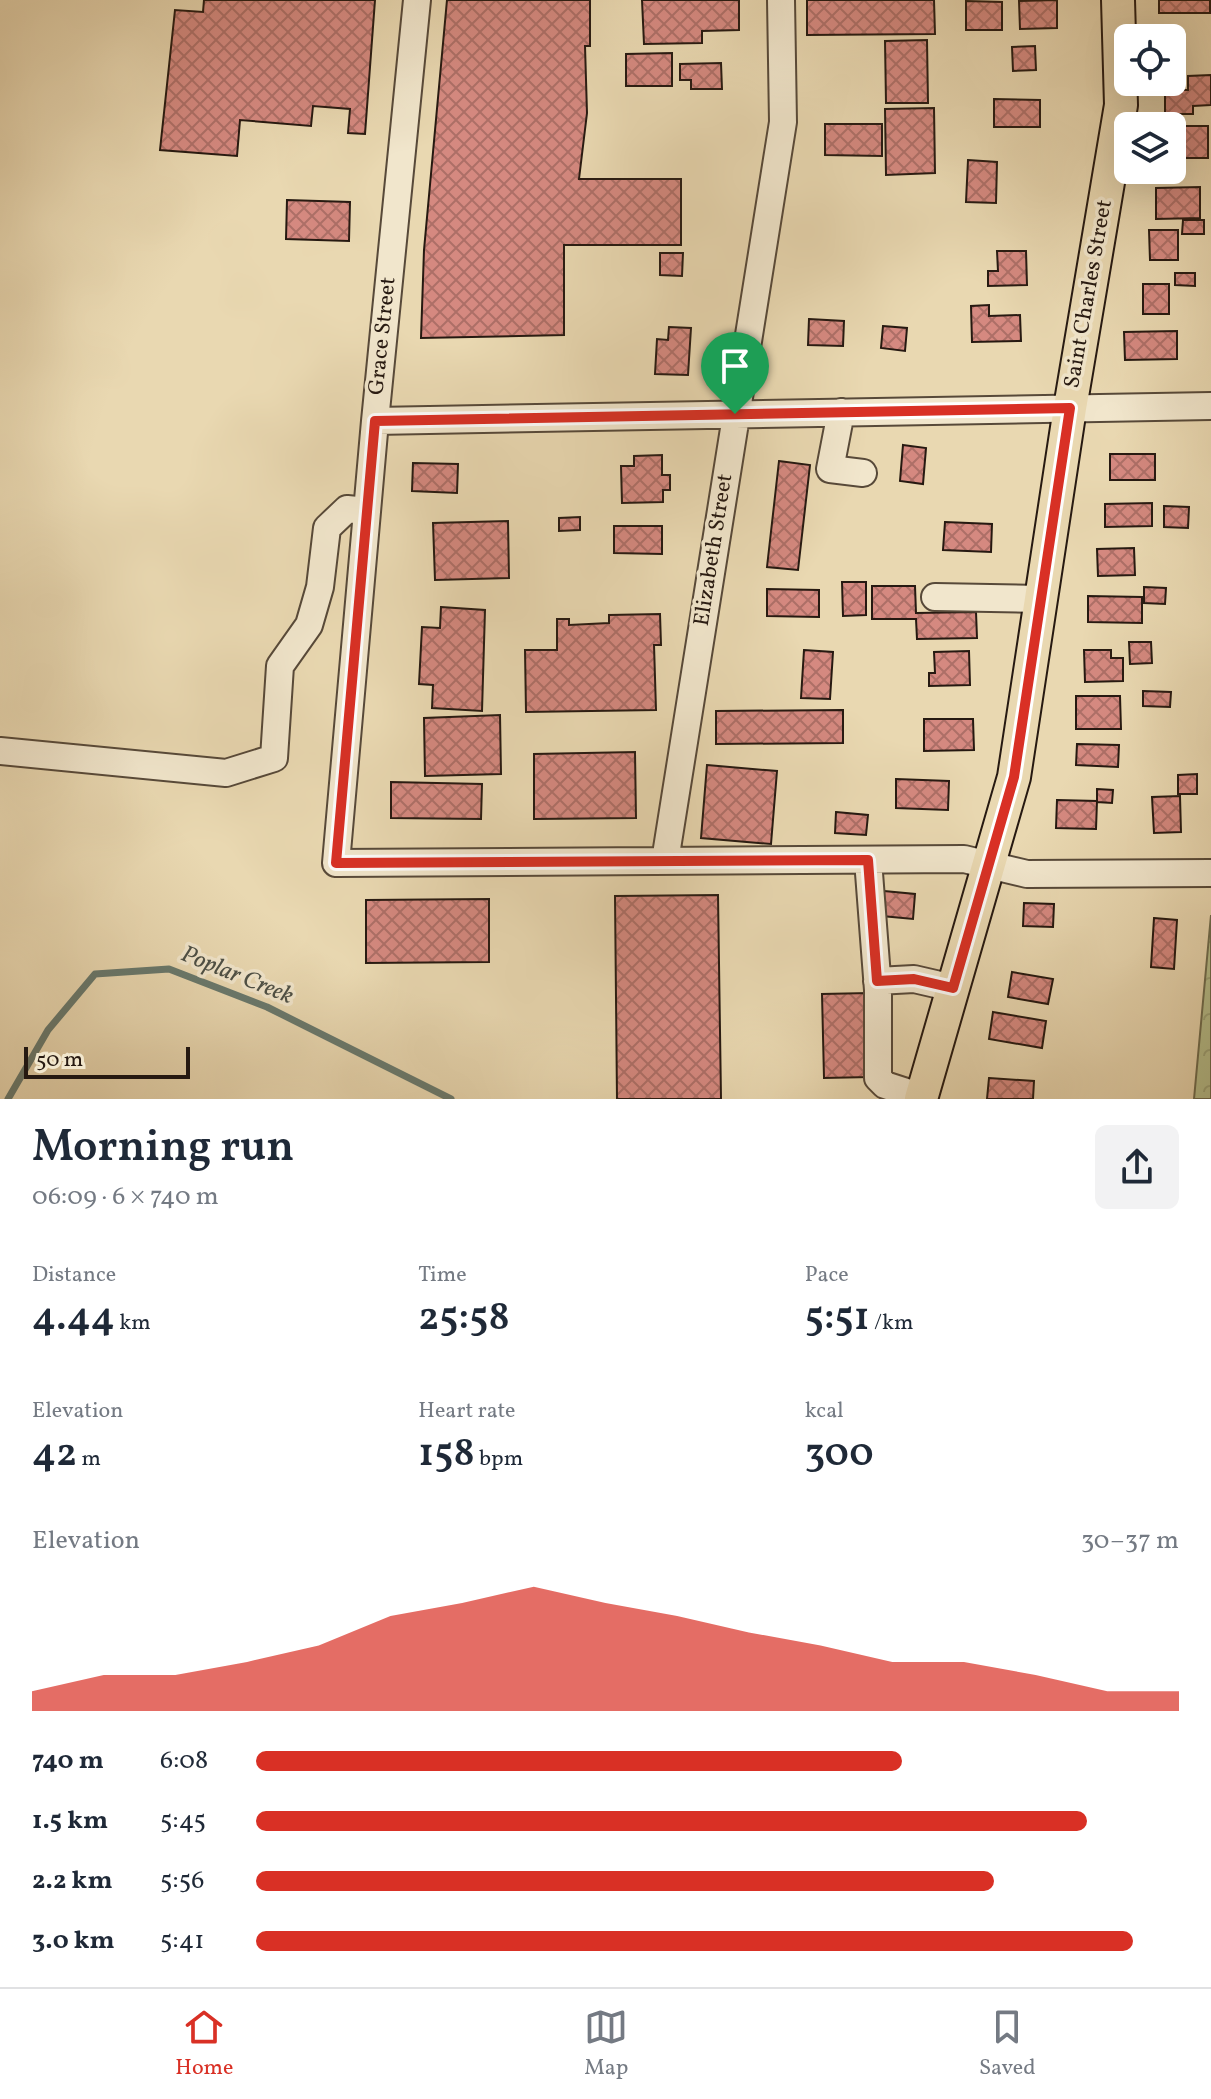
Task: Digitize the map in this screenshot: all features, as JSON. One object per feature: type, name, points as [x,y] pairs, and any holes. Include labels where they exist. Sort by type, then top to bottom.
[{"type":"main road","name":"Saint Charles Street","points":[[921,1098],[1014,777],[1070,408],[1121,105],[1118,0]]},
{"type":"street","name":"Grace Street","points":[[417,0],[375,421],[336,863],[665,861]]},
{"type":"street","name":"Elizabeth Street","points":[[665,861],[783,122],[781,0]]},
{"type":"street","points":[[375,421],[1211,406]]},
{"type":"street","points":[[841,412],[830,469],[863,473]]},
{"type":"street","points":[[0,751],[226,773],[274,758],[280,666],[309,625],[320,587],[327,528],[347,509],[367,511]]},
{"type":"street","points":[[935,597],[1040,599]]},
{"type":"street","points":[[665,861],[964,859],[1027,874],[1211,873]]},
{"type":"street","points":[[868,860],[877,981],[878,1078],[885,1085],[921,1098]]},
{"type":"street","points":[[877,981],[914,979],[953,988]]},
{"type":"green space","points":[[1211,915],[1211,1099],[1194,1099]]},
{"type":"building","points":[[204,0],[375,0],[365,134],[348,133],[350,109],[313,106],[311,126],[240,120],[237,156],[160,150],[175,10],[203,12]]},
{"type":"building","points":[[447,0],[590,0],[590,46],[585,46],[587,113],[579,179],[681,179],[681,245],[564,245],[564,335],[421,338],[424,250]]},
{"type":"building","points":[[642,0],[739,0],[739,30],[702,31],[702,43],[644,44]]},
{"type":"building","points":[[807,0],[934,0],[935,34],[807,35]]},
{"type":"building","points":[[1057,0],[1057,28],[1020,29],[1019,1]]},
{"type":"building","points":[[1159,0],[1210,0],[1210,13],[1159,13]]},
{"type":"building","points":[[966,1],[1002,2],[1002,30],[966,30]]},
{"type":"building","points":[[927,40],[928,103],[886,103],[885,41]]},
{"type":"building","points":[[1035,46],[1036,70],[1013,71],[1012,47]]},
{"type":"building","points":[[672,53],[672,86],[626,86],[626,54]]},
{"type":"building","points":[[721,63],[722,89],[691,89],[691,80],[680,80],[680,64]]},
{"type":"building","points":[[1211,75],[1211,105],[1193,106],[1193,114],[1165,112],[1165,96],[1186,96],[1188,76]]},
{"type":"building","points":[[994,99],[1040,100],[1040,127],[994,127]]},
{"type":"building","points":[[934,108],[935,173],[886,175],[885,109]]},
{"type":"building","points":[[825,124],[882,124],[882,156],[825,155]]},
{"type":"building","points":[[1186,126],[1208,126],[1208,158],[1186,158]]},
{"type":"building","points":[[968,160],[997,162],[996,203],[966,202]]},
{"type":"building","points":[[1200,187],[1200,218],[1156,219],[1156,188]]},
{"type":"building","points":[[287,200],[350,202],[349,241],[286,239]]},
{"type":"building","points":[[1183,220],[1204,220],[1204,234],[1182,234]]},
{"type":"building","points":[[1149,230],[1178,230],[1178,260],[1150,260]]},
{"type":"building","points":[[997,251],[1026,251],[1027,285],[988,286],[988,271],[998,271]]},
{"type":"building","points":[[660,253],[683,253],[682,276],[660,275]]},
{"type":"building","points":[[1175,273],[1195,273],[1195,286],[1175,285]]},
{"type":"building","points":[[1143,284],[1169,284],[1169,314],[1143,314]]},
{"type":"building","points":[[989,305],[989,316],[1020,315],[1021,341],[972,342],[971,306]]},
{"type":"building","points":[[809,319],[844,321],[843,346],[808,345]]},
{"type":"building","points":[[883,326],[907,328],[905,351],[881,348]]},
{"type":"building","points":[[669,327],[691,328],[688,375],[655,374],[657,339],[668,340]]},
{"type":"building","points":[[1177,331],[1177,359],[1125,360],[1124,332]]},
{"type":"building","points":[[903,445],[926,448],[923,484],[900,481]]},
{"type":"building","points":[[1110,454],[1155,454],[1155,480],[1110,480]]},
{"type":"building","points":[[662,455],[662,475],[670,475],[670,490],[663,490],[663,502],[622,503],[621,466],[634,466],[634,456]]},
{"type":"building","points":[[779,461],[810,465],[798,570],[767,567]]},
{"type":"building","points":[[413,463],[458,464],[457,493],[412,491]]},
{"type":"building","points":[[1152,503],[1152,526],[1105,527],[1105,504]]},
{"type":"building","points":[[1164,506],[1189,507],[1188,528],[1164,527]]},
{"type":"building","points":[[580,517],[580,530],[559,531],[559,518]]},
{"type":"building","points":[[508,521],[509,578],[435,580],[433,523]]},
{"type":"building","points":[[945,522],[992,524],[991,552],[943,550]]},
{"type":"building","points":[[614,526],[662,526],[662,554],[614,553]]},
{"type":"building","points":[[1134,548],[1135,575],[1098,576],[1097,549]]},
{"type":"building","points":[[842,582],[866,582],[866,615],[843,616]]},
{"type":"building","points":[[872,586],[915,586],[916,613],[976,612],[977,638],[917,639],[916,619],[872,619]]},
{"type":"building","points":[[1144,587],[1166,588],[1165,604],[1144,603]]},
{"type":"building","points":[[767,589],[819,590],[819,617],[767,616]]},
{"type":"building","points":[[1088,596],[1142,597],[1142,623],[1088,622]]},
{"type":"building","points":[[441,607],[485,610],[482,711],[432,708],[433,685],[419,684],[422,627],[440,628]]},
{"type":"building","points":[[660,614],[661,645],[654,645],[656,710],[526,712],[525,650],[557,650],[557,619],[569,619],[569,625],[609,623],[609,615]]},
{"type":"building","points":[[1129,642],[1151,642],[1152,663],[1130,664]]},
{"type":"building","points":[[804,650],[833,652],[830,699],[801,698]]},
{"type":"building","points":[[1084,650],[1111,650],[1111,658],[1123,658],[1123,681],[1085,682]]},
{"type":"building","points":[[969,651],[970,685],[929,686],[929,673],[935,673],[934,652]]},
{"type":"building","points":[[1143,691],[1171,692],[1170,707],[1143,706]]},
{"type":"building","points":[[1076,696],[1120,696],[1121,729],[1076,729]]},
{"type":"building","points":[[843,710],[843,743],[716,744],[716,711]]},
{"type":"building","points":[[500,715],[501,774],[425,776],[424,718]]},
{"type":"building","points":[[924,719],[973,719],[974,750],[924,751]]},
{"type":"building","points":[[1077,744],[1119,745],[1118,767],[1076,765]]},
{"type":"building","points":[[635,752],[636,818],[534,819],[534,754]]},
{"type":"building","points":[[707,765],[777,771],[771,844],[701,838]]},
{"type":"building","points":[[1197,774],[1197,794],[1178,794],[1178,775]]},
{"type":"building","points":[[896,779],[949,781],[948,810],[896,808]]},
{"type":"building","points":[[391,782],[482,784],[481,819],[391,818]]},
{"type":"building","points":[[1097,789],[1113,790],[1112,803],[1097,802]]},
{"type":"building","points":[[1180,796],[1181,832],[1154,833],[1152,797]]},
{"type":"building","points":[[1057,800],[1097,801],[1096,829],[1056,828]]},
{"type":"building","points":[[836,812],[868,815],[866,835],[835,833]]},
{"type":"building","points":[[884,891],[915,894],[913,919],[882,916]]},
{"type":"building","points":[[718,895],[721,1099],[617,1099],[615,896]]},
{"type":"building","points":[[489,899],[489,962],[366,963],[366,900]]},
{"type":"building","points":[[1024,903],[1054,904],[1053,927],[1023,926]]},
{"type":"building","points":[[1154,918],[1177,920],[1174,969],[1151,967]]},
{"type":"building","points":[[1012,972],[1053,979],[1048,1004],[1008,997]]},
{"type":"building","points":[[869,993],[870,1077],[824,1078],[822,994]]},
{"type":"building","points":[[993,1012],[1046,1021],[1042,1048],[989,1039]]},
{"type":"building","points":[[989,1078],[1034,1081],[1033,1099],[987,1099]]},
{"type":"waterway","name":"Poplar Creek","points":[[8,1099],[48,1030],[95,974],[169,969],[267,1007],[451,1099]]},
{"type":"route","points":[[1070,408],[1014,777],[953,988],[914,979],[877,981],[868,860],[336,863],[375,421],[735,414],[1070,408]]}]
